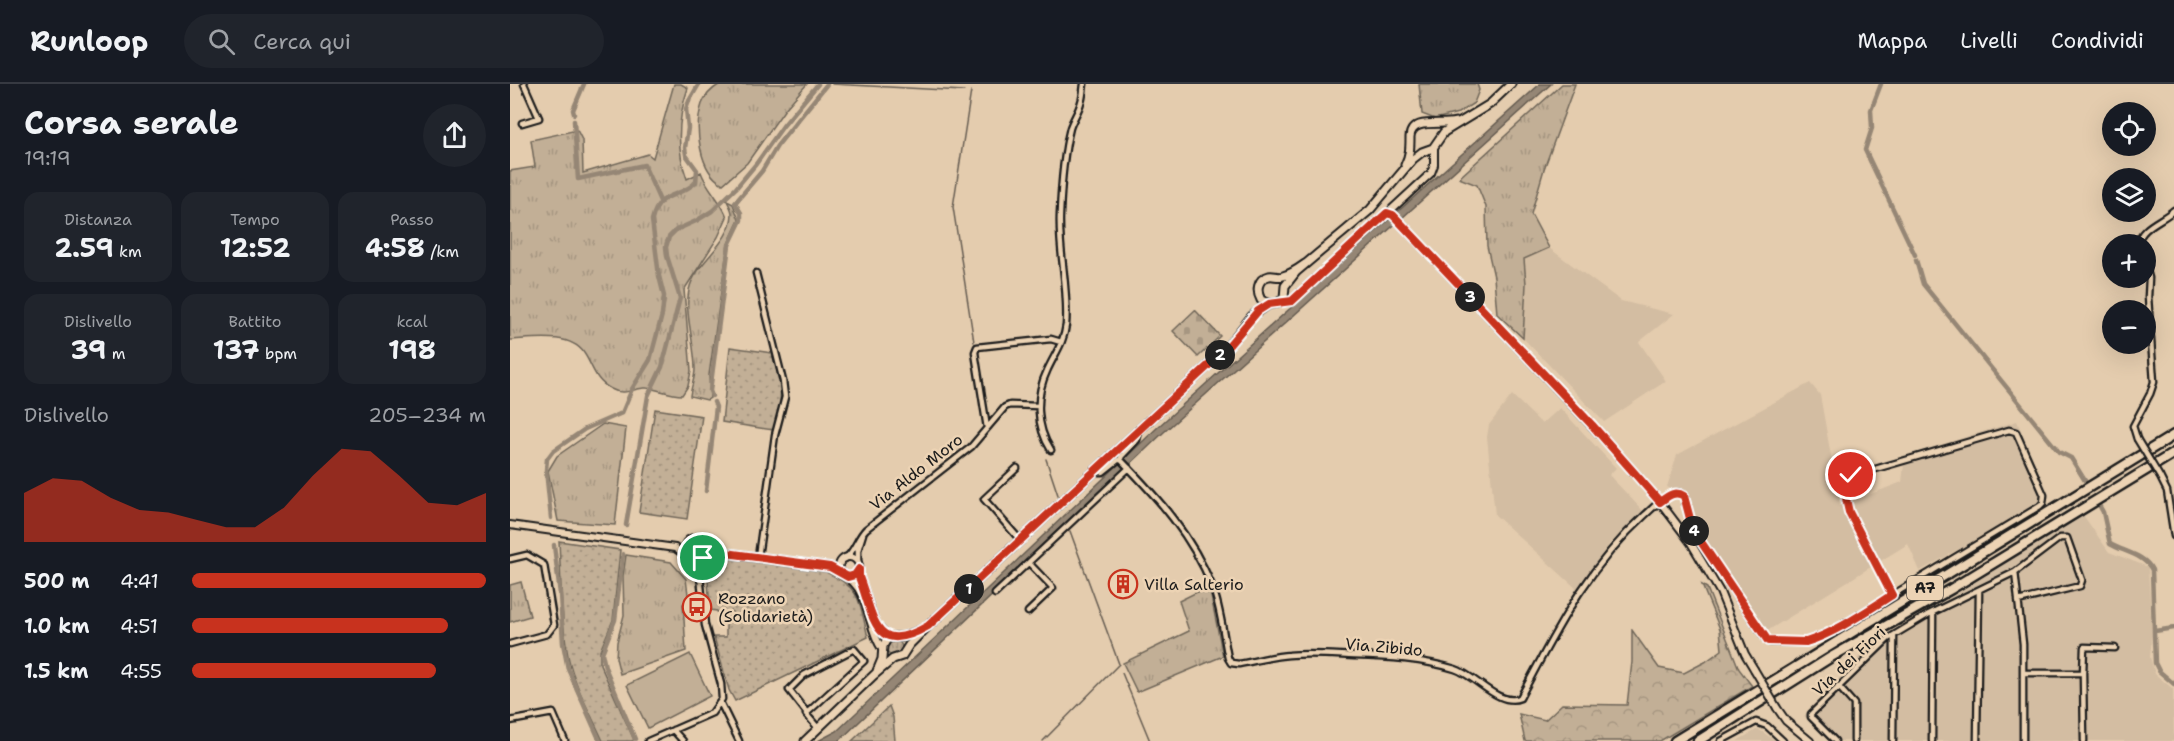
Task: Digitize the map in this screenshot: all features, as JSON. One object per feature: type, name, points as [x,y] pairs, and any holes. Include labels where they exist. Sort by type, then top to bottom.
[{"type":"highway","name":"A7","points":[[1675,741],[2174,435]]},
{"type":"highway","name":"A7","points":[[1698,741],[1831,657],[1951,589],[2174,453]]},
{"type":"main road","points":[[1285,286],[1305,264],[1370,210],[1413,159],[1435,144],[1444,132],[1490,104],[1511,84]]},
{"type":"main road","points":[[1401,173],[1410,154],[1410,134],[1414,128],[1425,123],[1442,124],[1463,120]]},
{"type":"main road","points":[[1425,123],[1436,130],[1434,165],[1431,173],[1392,209],[1393,215],[1600,434],[1660,502],[1691,543],[1720,592],[1745,654],[1777,708],[1786,721],[1810,741]]},
{"type":"main road","points":[[1410,140],[1415,148],[1425,151]]},
{"type":"main road","points":[[805,741],[874,675],[893,659],[902,656],[905,649],[928,626],[1139,432],[1224,351],[1252,316],[1269,304],[1292,301],[1385,215],[1393,215]]},
{"type":"main road","points":[[1252,316],[1259,297],[1258,286],[1262,280],[1268,276],[1278,277],[1305,264]]},
{"type":"main road","points":[[1278,277],[1285,286],[1285,294],[1281,301]]},
{"type":"main road","points":[[1259,297],[1269,304]]},
{"type":"main road","points":[[510,525],[675,548],[694,561],[704,556],[726,553]]},
{"type":"main road","points":[[675,548],[694,538],[703,540],[716,550],[726,553],[836,569],[861,589],[872,629],[883,651],[893,659]]},
{"type":"main road","points":[[703,540],[707,547],[704,556]]},
{"type":"main road","points":[[685,544],[684,550],[687,557]]},
{"type":"main road","points":[[826,567],[852,558],[859,566],[854,576],[844,575]]},
{"type":"main road","points":[[843,560],[840,566],[844,575]]},
{"type":"main road","name":"Via Aldo Moro","points":[[859,566],[859,577],[876,625],[889,638]]},
{"type":"main road","points":[[874,675],[882,661],[883,643],[889,638],[912,635],[928,626]]},
{"type":"main road","points":[[900,638],[905,649]]},
{"type":"street","points":[[522,123],[539,118],[524,84]]},
{"type":"street","points":[[1051,450],[1042,435],[1038,406],[1046,373],[1059,352],[1066,323],[1065,279],[1059,237],[1061,203],[1070,127],[1081,102],[1084,84]]},
{"type":"street","points":[[2142,234],[2174,210]]},
{"type":"street","points":[[756,273],[785,397],[775,435],[758,557]]},
{"type":"street","points":[[2148,288],[2154,382],[2133,426],[2137,439],[2167,491],[2174,536]]},
{"type":"street","points":[[987,428],[975,352],[977,348],[1051,339],[1061,342]]},
{"type":"street","name":"Via Aldo Moro","points":[[843,560],[851,553],[859,536],[866,529],[978,441],[1001,410],[1010,405],[1038,406]]},
{"type":"street","points":[[1660,502],[1673,493],[1684,496],[1693,530],[1765,638],[1770,642],[1812,640],[1838,628],[2043,503],[2044,495],[2016,432],[2009,430],[1848,477],[1846,499],[1849,512],[1892,595]]},
{"type":"street","points":[[1096,472],[1103,472],[1120,460],[1137,440],[1139,432]]},
{"type":"street","name":"Via Zibido","points":[[1120,460],[1174,518],[1201,563],[1216,600],[1231,663],[1239,664],[1287,655],[1316,654],[1406,659],[1464,672],[1492,692],[1511,701],[1520,698],[1568,609],[1593,571],[1615,545],[1660,502]]},
{"type":"street","points":[[1017,468],[984,500],[1021,542]]},
{"type":"street","points":[[995,594],[1129,468]]},
{"type":"street","name":"Via Aldo Moro","points":[[859,566],[858,550],[866,529]]},
{"type":"street","name":"Via dei Fiori","points":[[1835,741],[1811,717],[1811,714],[1869,655],[1894,635],[1933,612],[2015,572],[2060,538],[2067,538],[2082,583],[2078,587],[2018,601]]},
{"type":"street","points":[[510,559],[527,555],[544,565],[554,625],[547,634],[510,644]]},
{"type":"street","points":[[700,575],[704,556]]},
{"type":"street","points":[[687,557],[697,566],[700,575],[705,628],[721,684],[722,702],[736,740]]},
{"type":"street","points":[[1028,612],[1053,588],[1029,562]]},
{"type":"street","points":[[2015,572],[2023,644],[2023,741]]},
{"type":"street","points":[[1977,741],[1979,590]]},
{"type":"street","points":[[1932,741],[1933,612]]},
{"type":"street","points":[[1893,741],[1894,635]]},
{"type":"street","points":[[2084,741],[2084,647],[2115,648]]},
{"type":"street","points":[[807,713],[864,661],[854,649],[804,675],[789,690],[818,728]]},
{"type":"street","points":[[2023,674],[2083,674]]},
{"type":"street","points":[[1838,686],[1854,704],[1854,741]]},
{"type":"street","points":[[648,741],[712,713],[722,702]]},
{"type":"street","points":[[510,720],[553,713],[565,741]]},
{"type":"street","points":[[1721,741],[1756,722],[1767,726],[1783,741]]},
{"type":"street","points":[[673,730],[683,741]]},
{"type":"shaded area","points":[[1540,84],[1551,84],[1164,432],[839,741],[818,741],[837,731],[1159,426]]},
{"type":"shaded area","points":[[1549,248],[1621,301],[1674,314],[1639,342],[1666,381],[1604,422],[1523,338],[1526,284],[1524,259]]},
{"type":"shaded area","points":[[1810,383],[1820,395],[1840,506],[1902,482],[1905,456],[2017,421],[2049,498],[1920,571],[1908,544],[1767,631],[1700,536],[1686,496],[1667,487],[1677,455]]},
{"type":"shaded area","points":[[1512,395],[1542,424],[1560,408],[1616,468],[1609,475],[1644,512],[1610,543],[1577,589],[1495,515],[1487,437],[1489,425]]},
{"type":"shaded area","points":[[2083,515],[2109,552],[2148,567],[2152,636],[2150,657],[2155,674],[2173,689],[2174,741],[1833,741],[1804,716],[1865,651]]},
{"type":"shaded area","points":[[1758,729],[1776,741],[1737,741]]},
{"type":"green space","points":[[674,84],[681,84],[688,88],[680,122],[681,156],[687,179],[701,172],[727,217],[718,237],[684,290],[691,371],[688,386],[682,395],[646,388],[621,392],[605,385],[594,372],[584,353],[570,342],[550,338],[510,340],[510,171],[535,167],[531,140],[577,130],[582,140],[583,173],[648,154],[653,158]]},
{"type":"green space","points":[[720,84],[807,84],[785,109],[747,163],[723,184],[708,170],[700,148],[699,137],[702,104],[709,92]]},
{"type":"green space","points":[[1419,84],[1477,84],[1479,90],[1474,103],[1458,113],[1435,119],[1422,114]]},
{"type":"green space","points":[[1562,84],[1575,84],[1544,169],[1531,214],[1549,248],[1524,259],[1526,284],[1523,338],[1497,314],[1494,277],[1487,246],[1486,207],[1477,185],[1459,178]]},
{"type":"green space","points":[[727,201],[733,204],[739,220],[728,244],[709,375],[710,398],[707,400],[690,396],[695,369],[689,319],[689,290],[698,271],[726,235],[732,212]]},
{"type":"green space","points":[[1195,310],[1220,336],[1198,357],[1173,331]]},
{"type":"green space","points":[[730,347],[772,353],[780,391],[779,409],[773,430],[722,422]]},
{"type":"green space","points":[[655,409],[702,416],[687,519],[639,512]]},
{"type":"green space","points":[[603,424],[626,428],[615,525],[558,521],[548,471],[557,456]]},
{"type":"green space","points":[[696,540],[702,543],[705,549],[702,555],[696,558],[690,555],[687,549],[690,543]]},
{"type":"green space","points":[[559,541],[620,550],[613,620],[600,651],[600,664],[634,740],[632,741],[603,741],[574,678],[564,628]]},
{"type":"green space","points":[[626,555],[671,562],[686,579],[689,602],[683,604],[686,651],[620,674],[616,658],[617,642],[624,615],[623,576]]},
{"type":"green space","points":[[716,557],[826,572],[838,578],[853,590],[857,597],[868,637],[735,701],[729,690],[714,637],[726,637],[726,618],[734,614],[731,611],[728,614],[718,614],[717,611],[710,610],[707,565]]},
{"type":"green space","points":[[521,582],[530,616],[510,622],[510,585]]},
{"type":"green space","points":[[1702,585],[1707,588],[1739,669],[1752,686],[1660,741],[1525,741],[1519,714],[1545,720],[1562,704],[1627,705],[1632,662],[1632,630],[1659,668],[1684,673],[1722,650],[1720,629]]},
{"type":"green space","points":[[1209,586],[1223,656],[1137,692],[1123,663],[1189,631],[1179,601]]},
{"type":"green space","points":[[894,640],[900,642],[902,648],[900,654],[894,656],[888,654],[886,648],[888,642]]},
{"type":"green space","points":[[690,654],[710,696],[648,728],[627,685]]},
{"type":"green space","points":[[889,706],[893,717],[895,741],[852,741]]},
{"type":"waterway","points":[[574,114],[573,110],[584,84]]},
{"type":"waterway","points":[[551,518],[547,459],[553,451],[585,429],[622,413],[632,389],[650,360],[662,315],[664,296],[659,276],[652,220],[659,204],[696,182],[697,170],[686,155],[685,148],[688,128],[686,109],[699,84]]},
{"type":"waterway","points":[[626,525],[648,396],[662,367],[680,298],[667,256],[666,247],[669,237],[676,230],[712,211],[736,188],[818,84]]},
{"type":"waterway","points":[[712,396],[710,391],[729,245],[741,220],[741,213],[735,203],[827,84]]},
{"type":"waterway","points":[[832,84],[964,91]]},
{"type":"waterway","points":[[1881,84],[1871,110],[1872,128],[1865,150],[1915,255]]},
{"type":"waterway","points":[[971,91],[953,207],[974,342]]},
{"type":"waterway","points":[[574,121],[578,179],[644,165],[660,201]]},
{"type":"waterway","points":[[1916,260],[1923,284],[2059,452],[2071,458],[2087,484]]},
{"type":"waterway","points":[[706,491],[716,407],[714,402]]},
{"type":"waterway","points":[[1046,459],[1058,495]]},
{"type":"waterway","points":[[2099,505],[2103,512],[2110,544],[2139,557],[2152,570],[2155,663],[2159,671],[2174,684]]},
{"type":"waterway","points":[[1043,741],[1119,664],[1070,531]]},
{"type":"waterway","points":[[554,545],[563,643],[568,669],[600,741]]},
{"type":"waterway","points":[[623,554],[615,620],[602,653],[605,667],[635,739]]},
{"type":"waterway","points":[[2155,631],[2174,628]]},
{"type":"waterway","points":[[1122,673],[1150,741]]},
{"type":"place","name":"Villa Salterio","points":[[1123,584]]},
{"type":"place","name":"Rozzano (Solidarietà)","points":[[697,607]]},
{"type":"route","points":[[703,558],[712,554],[726,553],[830,567],[848,577],[858,573],[859,569],[859,577],[876,627],[889,638],[906,637],[919,632],[1076,491],[1179,394],[1224,351],[1252,316],[1269,304],[1292,301],[1387,213],[1393,215],[1592,425],[1660,502],[1673,493],[1684,496],[1687,502],[1689,522],[1693,530],[1765,638],[1770,642],[1812,640],[1831,632],[1892,595],[1849,512],[1846,481],[1851,475]]}]
